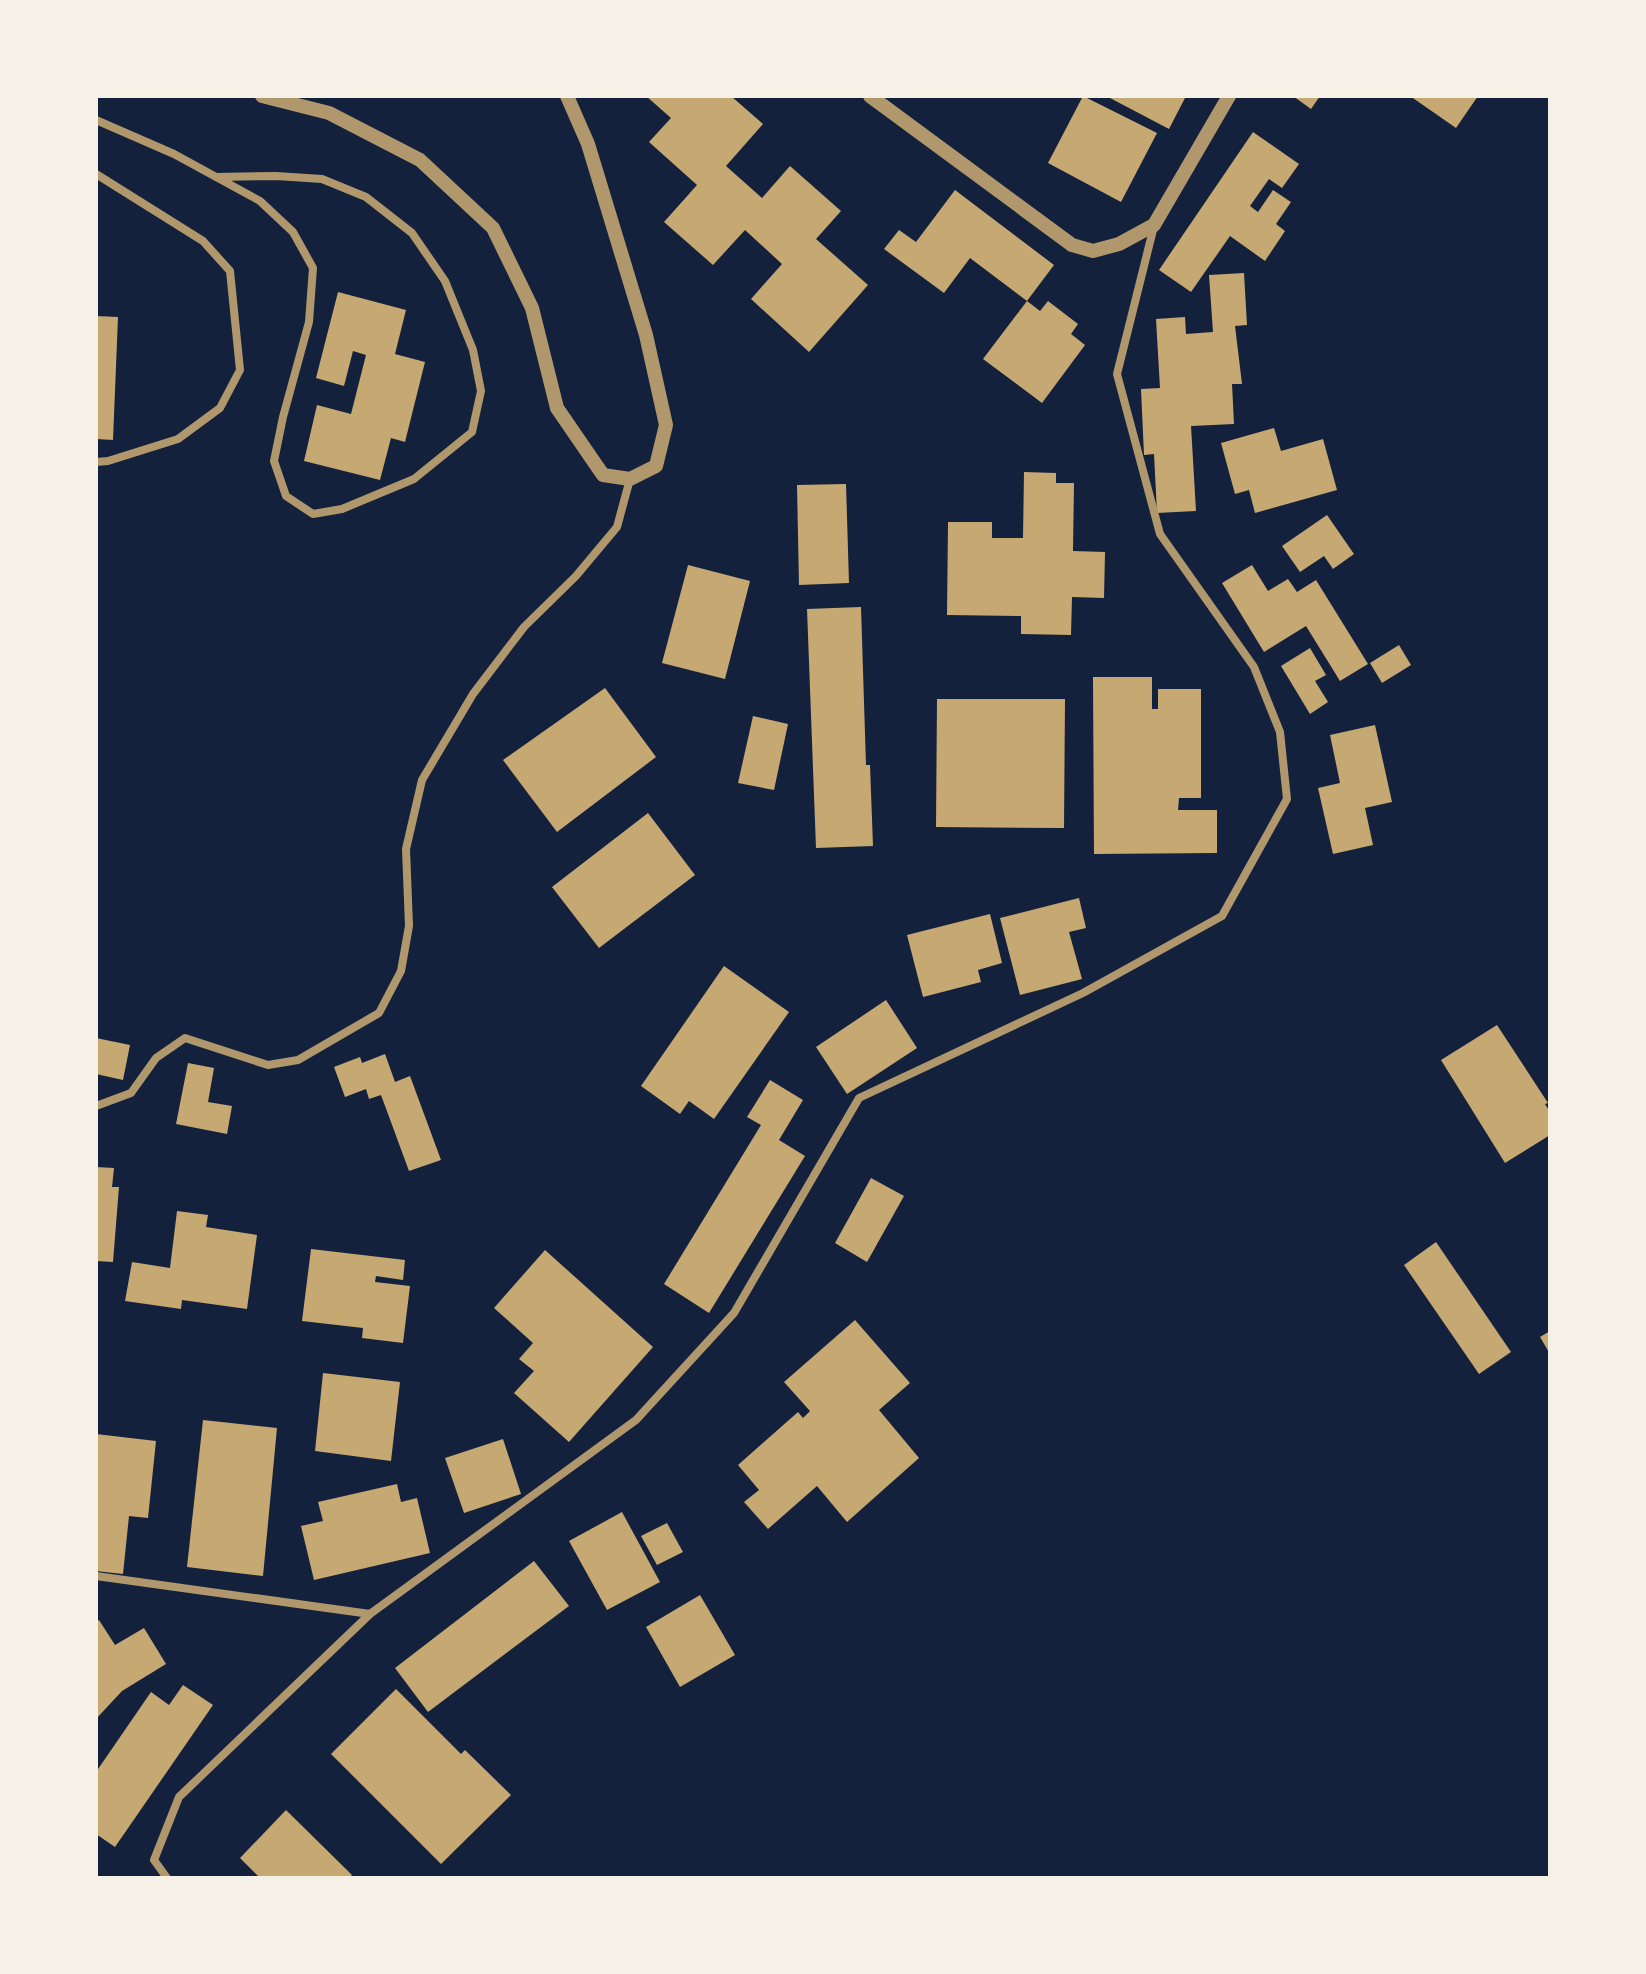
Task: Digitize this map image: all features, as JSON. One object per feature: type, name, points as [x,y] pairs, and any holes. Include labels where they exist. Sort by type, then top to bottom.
[{"type":"street","points":[[262,96],[329,113],[420,160],[493,228],[532,308],[557,408],[603,475],[630,479],[656,466],[666,425],[641,320],[588,144],[567,96]]},
{"type":"street","points":[[870,96],[1072,245],[1093,251],[1119,244],[1154,225]]},
{"type":"street","points":[[167,1878],[154,1860],[179,1797],[370,1614],[636,1420],[734,1313],[859,1098],[1083,993],[1222,916],[1287,799],[1280,732],[1254,667],[1160,534],[1117,374],[1154,225],[1229,96]]},
{"type":"street","points":[[96,120],[174,154],[216,177],[260,201],[293,232],[313,268],[309,322],[274,461],[286,496],[313,514],[342,509],[414,479],[472,432],[481,391],[473,350],[445,281],[412,233],[366,197],[322,179],[216,177]]},
{"type":"street","points":[[96,174],[203,241],[230,271],[240,370],[220,408],[178,439],[96,462]]},
{"type":"street","points":[[96,1106],[131,1093],[156,1058],[185,1038],[268,1065],[298,1060],[379,1013],[401,971],[404,956],[409,926],[406,849],[422,780],[473,694],[524,627],[576,576],[617,527],[630,479]]},
{"type":"street","points":[[96,1576],[370,1614]]},
{"type":"building","points":[[646,96],[731,96],[763,124],[726,166],[762,198],[790,166],[841,211],[816,239],[868,285],[809,352],[751,299],[782,264],[745,230],[713,265],[664,222],[697,185],[649,142],[671,118]]},
{"type":"building","points":[[1083,96],[1157,133],[1121,202],[1048,163]]},
{"type":"building","points":[[1186,96],[1169,129],[1110,98]]},
{"type":"building","points":[[1293,96],[1320,96],[1311,109]]},
{"type":"building","points":[[1410,96],[1478,96],[1456,128]]},
{"type":"building","points":[[1253,132],[1299,164],[1282,188],[1269,179],[1250,206],[1258,212],[1273,190],[1291,202],[1276,224],[1285,231],[1265,261],[1230,236],[1191,292],[1159,270]]},
{"type":"building","points":[[955,190],[1054,265],[1027,301],[970,258],[944,293],[884,249],[899,230],[916,242]]},
{"type":"building","points":[[1244,273],[1247,325],[1235,326],[1242,384],[1232,384],[1234,424],[1191,426],[1196,511],[1157,513],[1154,454],[1144,455],[1141,389],[1160,388],[1156,319],[1185,317],[1186,334],[1213,332],[1209,275]]},
{"type":"building","points":[[338,292],[406,310],[395,354],[425,362],[405,442],[391,438],[380,480],[304,461],[317,405],[351,414],[366,355],[353,351],[344,386],[316,378]]},
{"type":"building","points":[[1027,301],[1040,311],[1048,301],[1078,324],[1071,334],[1085,345],[1042,403],[983,359]]},
{"type":"building","points":[[96,316],[118,317],[113,440],[96,439]]},
{"type":"building","points":[[1274,428],[1281,451],[1323,439],[1337,490],[1255,513],[1249,490],[1235,494],[1221,443]]},
{"type":"building","points":[[1024,472],[1056,473],[1056,483],[1074,483],[1073,551],[1105,552],[1104,598],[1072,597],[1071,635],[1021,634],[1021,616],[947,615],[948,522],[992,522],[992,538],[1023,538]]},
{"type":"building","points":[[846,484],[849,583],[799,585],[797,485]]},
{"type":"building","points":[[1327,515],[1354,554],[1333,569],[1324,556],[1300,572],[1282,546]]},
{"type":"building","points":[[688,565],[750,581],[725,679],[662,663]]},
{"type":"building","points":[[1252,565],[1268,591],[1288,579],[1297,592],[1316,580],[1368,664],[1340,681],[1306,626],[1264,652],[1222,583]]},
{"type":"building","points":[[861,607],[866,765],[870,765],[873,846],[816,848],[807,609]]},
{"type":"building","points":[[1399,645],[1411,665],[1382,683],[1370,663]]},
{"type":"building","points":[[1310,648],[1326,675],[1315,681],[1328,702],[1310,714],[1281,666]]},
{"type":"building","points":[[1093,677],[1152,677],[1152,709],[1158,709],[1158,689],[1201,689],[1201,798],[1179,798],[1178,810],[1217,810],[1217,853],[1094,854]]},
{"type":"building","points":[[605,688],[656,757],[557,832],[503,760]]},
{"type":"building","points":[[937,699],[1065,699],[1064,828],[936,827]]},
{"type":"building","points":[[753,716],[788,724],[774,790],[738,783]]},
{"type":"building","points":[[1375,725],[1392,802],[1365,808],[1373,845],[1333,854],[1318,788],[1340,783],[1330,735]]},
{"type":"building","points":[[648,813],[695,875],[599,948],[552,887]]},
{"type":"building","points":[[1079,898],[1086,928],[1069,932],[1082,979],[1020,995],[1000,918]]},
{"type":"building","points":[[990,914],[1002,963],[978,970],[981,982],[923,997],[907,935]]},
{"type":"building","points":[[724,966],[789,1012],[714,1119],[689,1101],[680,1114],[641,1086]]},
{"type":"building","points":[[886,1000],[917,1048],[847,1094],[816,1047]]},
{"type":"building","points":[[1497,1025],[1548,1103],[1545,1104],[1550,1112],[1550,1135],[1505,1163],[1441,1060]]},
{"type":"building","points":[[96,1038],[130,1045],[123,1080],[96,1074]]},
{"type":"building","points":[[385,1054],[395,1082],[410,1076],[441,1160],[409,1171],[381,1095],[369,1099],[366,1089],[345,1097],[334,1067],[360,1057],[362,1063]]},
{"type":"building","points":[[188,1063],[214,1068],[208,1102],[232,1106],[227,1134],[176,1124]]},
{"type":"building","points":[[770,1080],[803,1100],[779,1140],[805,1156],[709,1313],[664,1284],[761,1125],[747,1117]]},
{"type":"building","points":[[96,1167],[114,1168],[112,1187],[119,1187],[113,1262],[96,1261]]},
{"type":"building","points":[[871,1178],[904,1196],[867,1262],[835,1243]]},
{"type":"building","points":[[177,1211],[208,1215],[206,1227],[257,1235],[247,1309],[182,1300],[181,1309],[125,1301],[132,1262],[170,1268]]},
{"type":"building","points":[[1436,1242],[1511,1352],[1479,1374],[1404,1265]]},
{"type":"building","points":[[311,1249],[405,1260],[403,1280],[376,1276],[375,1282],[410,1286],[403,1343],[362,1338],[363,1328],[302,1321]]},
{"type":"building","points":[[545,1250],[653,1347],[569,1442],[514,1393],[534,1371],[519,1359],[533,1343],[494,1308]]},
{"type":"building","points":[[855,1320],[910,1383],[879,1410],[919,1458],[847,1522],[817,1486],[768,1529],[744,1502],[759,1490],[738,1465],[798,1412],[803,1418],[810,1411],[784,1382]]},
{"type":"building","points":[[1550,1331],[1550,1354],[1540,1337]]},
{"type":"building","points":[[323,1373],[400,1382],[391,1461],[315,1451]]},
{"type":"building","points":[[203,1420],[277,1428],[263,1576],[187,1567]]},
{"type":"building","points":[[96,1434],[156,1441],[148,1518],[129,1516],[123,1574],[96,1571]]},
{"type":"building","points":[[503,1439],[521,1494],[464,1513],[445,1458]]},
{"type":"building","points":[[397,1484],[401,1502],[417,1498],[430,1553],[314,1580],[301,1526],[323,1521],[318,1502]]},
{"type":"building","points":[[622,1512],[660,1582],[607,1610],[569,1541]]},
{"type":"building","points":[[667,1523],[683,1552],[657,1565],[641,1536]]},
{"type":"building","points":[[534,1561],[569,1606],[428,1712],[395,1668]]},
{"type":"building","points":[[700,1595],[735,1655],[680,1687],[646,1627]]},
{"type":"building","points":[[99,1620],[115,1645],[144,1628],[166,1664],[122,1691],[96,1719],[96,1622]]},
{"type":"building","points":[[183,1685],[213,1705],[115,1847],[96,1834],[96,1772],[151,1692],[169,1705]]},
{"type":"building","points":[[396,1689],[461,1754],[465,1750],[511,1795],[441,1864],[331,1754]]},
{"type":"building","points":[[286,1810],[352,1875],[349,1878],[260,1878],[240,1858]]}]
